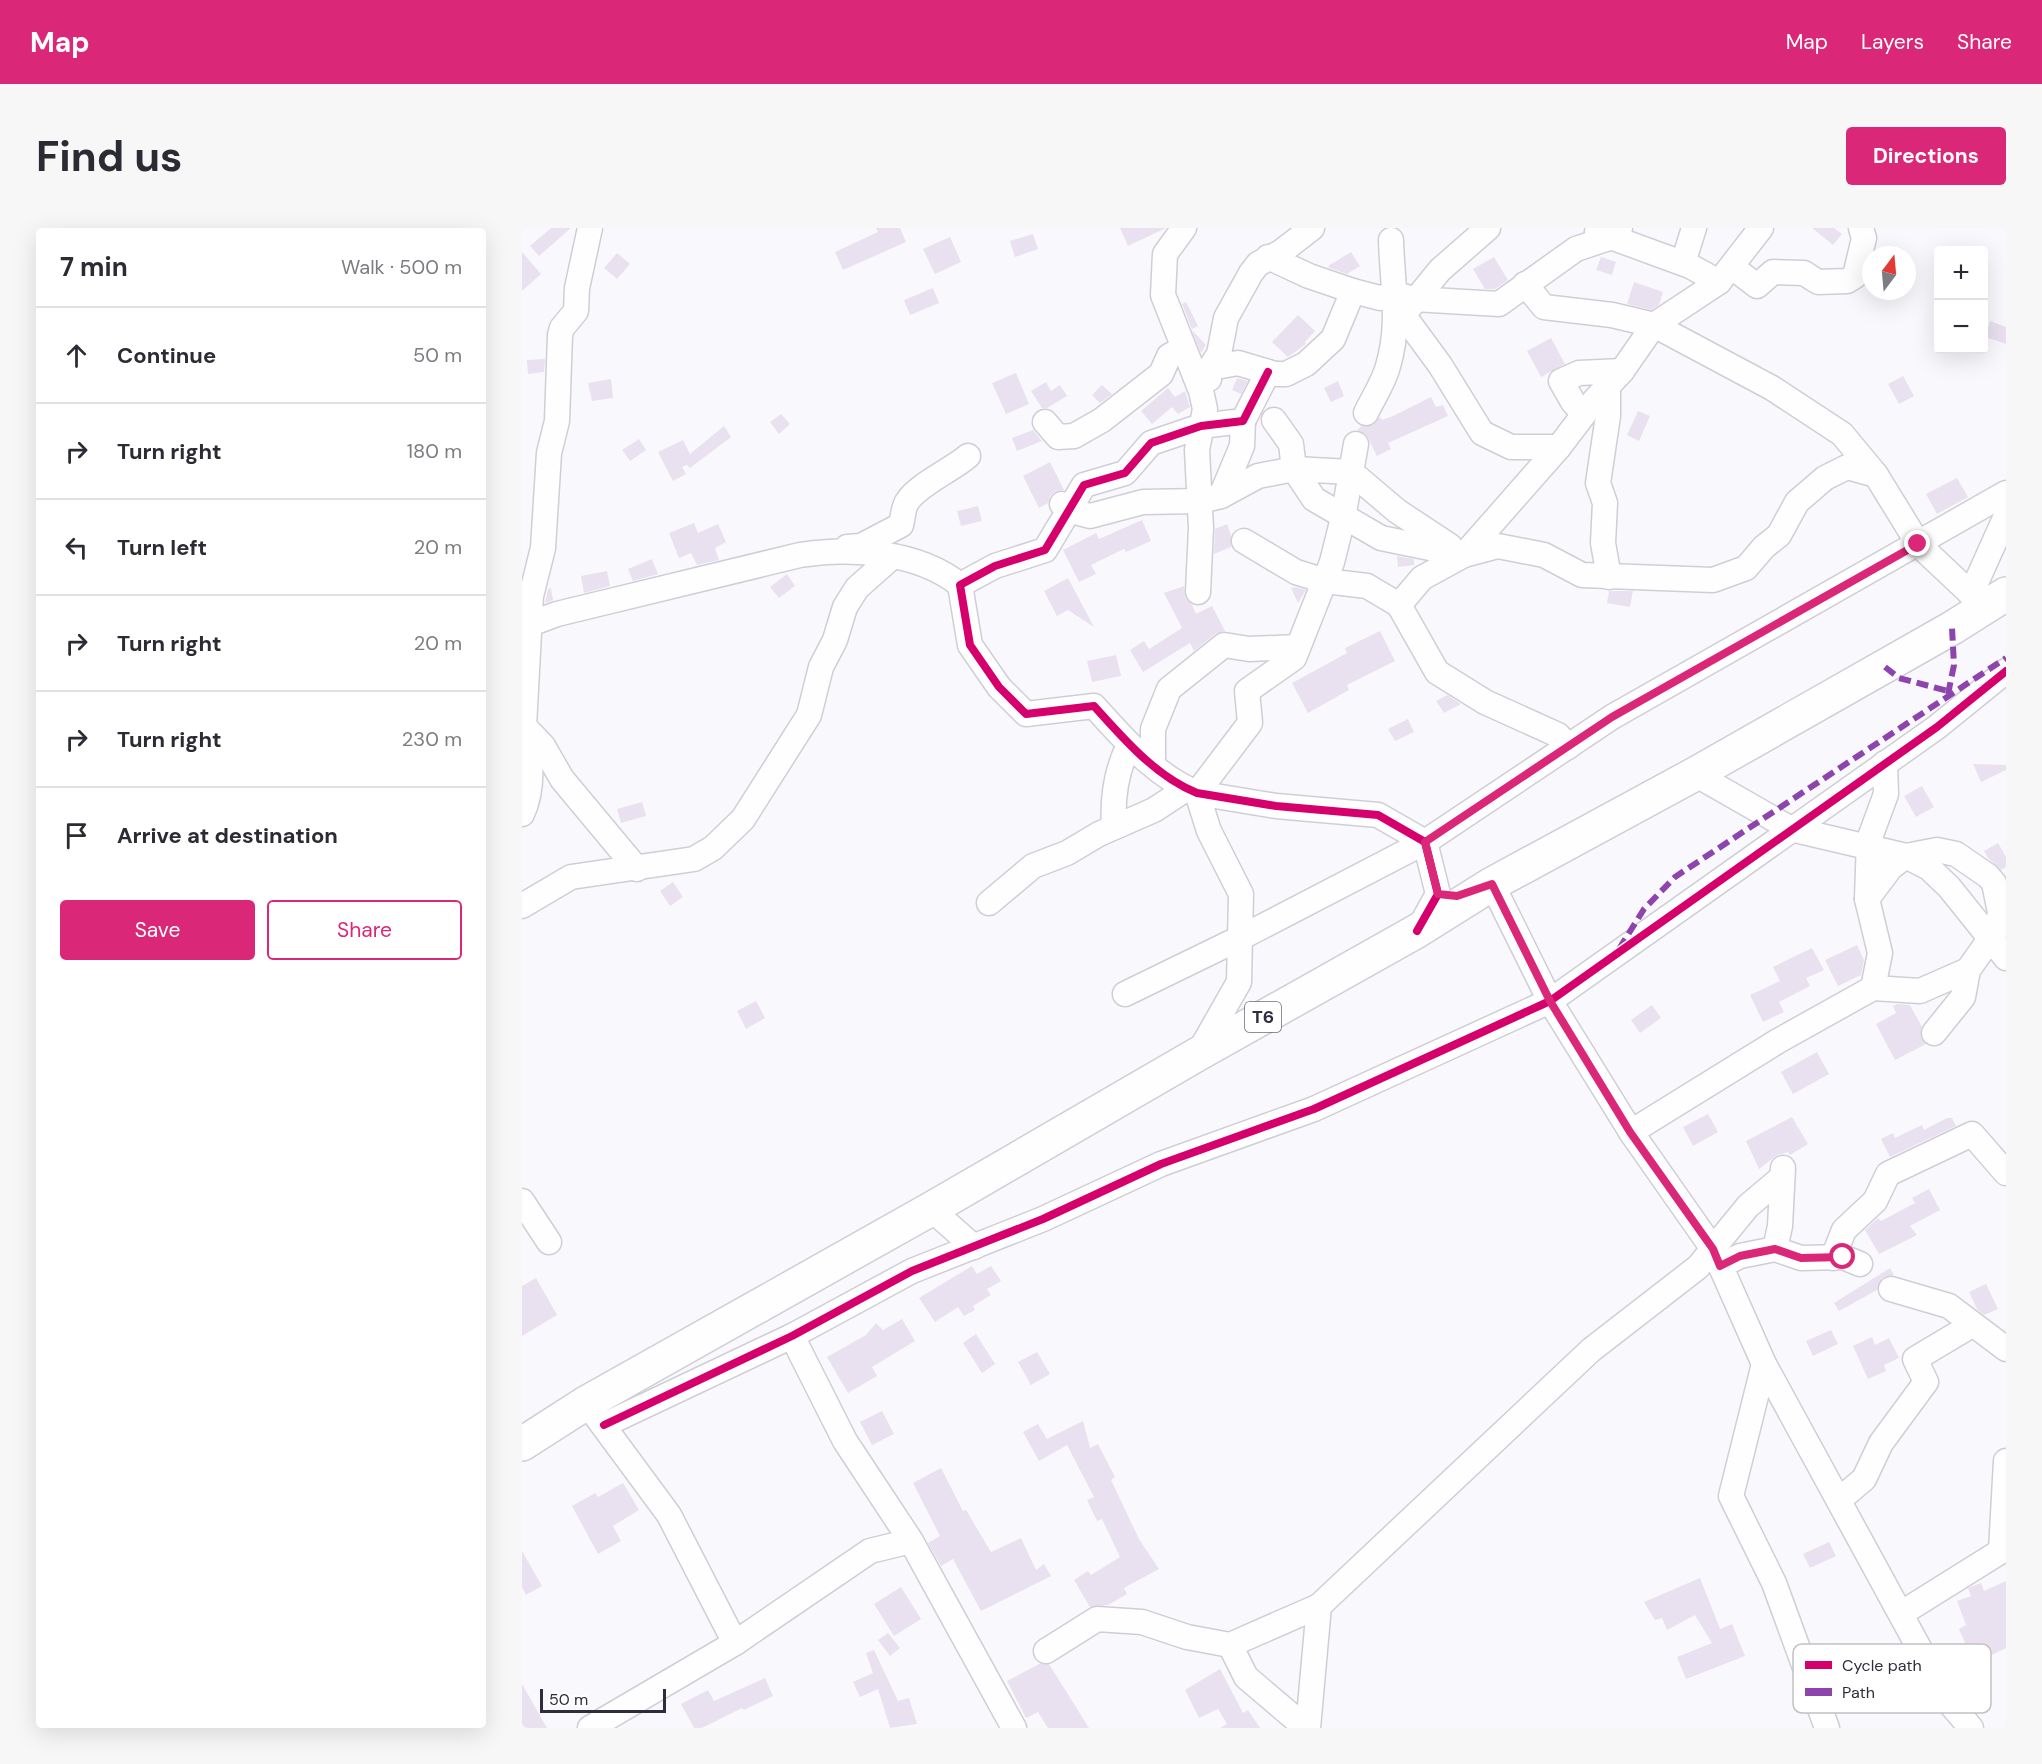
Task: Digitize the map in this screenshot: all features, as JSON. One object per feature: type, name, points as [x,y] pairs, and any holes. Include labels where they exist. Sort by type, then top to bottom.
[{"type":"highway","name":"T6","points":[[522,1444],[595,1414],[932,1209],[1197,1054],[1418,931],[1492,884],[1695,774],[1952,628],[1983,593]]},
{"type":"street","points":[[522,814],[526,806],[530,768],[523,724],[531,596],[543,548],[549,453],[557,422],[560,335],[562,328],[576,311],[577,288],[590,228]]},
{"type":"street","points":[[1184,228],[1165,254],[1163,295],[1182,349],[1201,391],[1203,418]]},
{"type":"street","points":[[1210,498],[1197,450],[1210,368],[1219,354],[1227,318],[1258,264],[1281,252],[1312,228]]},
{"type":"street","points":[[1366,413],[1388,368],[1403,309],[1440,270],[1488,228]]},
{"type":"street","points":[[1683,263],[1694,228]]},
{"type":"street","points":[[1464,555],[1559,447],[1654,325],[1725,275],[1761,228]]},
{"type":"street","points":[[1268,257],[1309,276],[1380,298],[1403,309],[1499,304],[1575,249],[1606,231],[1683,263],[1757,286],[1773,272],[1804,273],[1818,282],[1847,281],[1855,276],[1864,238],[1861,228]]},
{"type":"street","points":[[1391,240],[1403,309],[1482,433],[1511,447],[1559,447]]},
{"type":"street","points":[[1525,284],[1544,307],[1612,315],[1654,325],[1772,388],[1842,434],[1876,475],[1918,544],[1983,593]]},
{"type":"street","points":[[1210,368],[1238,363],[1268,372],[1286,374],[1306,364],[1333,339],[1353,291]]},
{"type":"street","points":[[1045,422],[1058,437],[1074,436],[1102,420],[1161,374],[1169,356],[1182,349]]},
{"type":"street","points":[[1198,592],[1210,498],[1242,446],[1243,421],[1268,372]]},
{"type":"street","points":[[1584,414],[1573,402],[1561,381],[1579,373],[1615,378]]},
{"type":"street","points":[[1609,577],[1603,543],[1605,503],[1598,483],[1615,378]]},
{"type":"street","points":[[960,585],[995,566],[1045,550],[1067,508],[1084,485],[1125,473],[1151,443],[1203,418],[1243,421]]},
{"type":"street","points":[[1274,420],[1291,444],[1294,469],[1314,499],[1343,518],[1381,538],[1464,555]]},
{"type":"street","points":[[989,903],[1033,866],[1075,849],[1114,827],[1192,791],[1250,723],[1247,690],[1294,658],[1325,581],[1343,518],[1356,444]]},
{"type":"street","points":[[530,624],[568,611],[800,555],[861,546],[901,525],[907,502],[923,487],[968,456]]},
{"type":"street","points":[[1399,605],[1422,578],[1464,555],[1498,546],[1544,555],[1582,575],[1713,580],[1746,568],[1764,547],[1779,535],[1797,502],[1825,478],[1847,467],[1876,475]]},
{"type":"street","points":[[1067,508],[1090,516],[1143,502],[1210,498],[1258,476],[1294,469],[1351,472],[1397,511],[1464,555]]},
{"type":"street","points":[[1125,994],[1240,938],[1425,842],[1612,717],[2006,493]]},
{"type":"street","points":[[1983,593],[2006,516]]},
{"type":"street","points":[[1244,541],[1296,572],[1325,581],[1367,586],[1399,605],[1437,672],[1485,702],[1558,735],[1568,747]]},
{"type":"street","points":[[829,550],[892,557],[946,574],[960,585],[970,645],[999,687],[1026,714],[1094,706],[1129,745],[1153,765],[1192,791],[1276,806],[1378,814],[1425,842],[1438,894],[1418,931]]},
{"type":"street","points":[[522,906],[571,877],[694,859],[712,848],[743,819],[809,715],[821,667],[835,640],[844,607],[857,588],[892,557]]},
{"type":"street","points":[[1983,593],[2006,560]]},
{"type":"street","points":[[1153,765],[1153,729],[1169,689],[1224,645],[1249,649],[1298,647]]},
{"type":"street","points":[[735,1643],[669,1515],[595,1414],[792,1336],[912,1271],[1043,1219],[1161,1164],[1314,1109],[1550,1001],[1937,727],[2006,671]]},
{"type":"street","points":[[523,724],[543,746],[562,779],[637,869]]},
{"type":"street","points":[[1114,827],[1113,809],[1118,771],[1129,745]]},
{"type":"street","points":[[1873,988],[1880,953],[1867,899],[1869,840],[1886,794],[1886,763]]},
{"type":"street","points":[[1695,774],[1791,829],[1906,856],[1929,868],[1949,887],[2006,958]]},
{"type":"street","points":[[1192,791],[1209,831],[1241,894],[1239,982],[1197,1054]]},
{"type":"street","points":[[1867,899],[1891,867],[1906,856],[1937,850],[1946,851],[1967,861],[1994,883],[2000,912],[1999,926],[1968,970],[1963,997],[1934,1033]]},
{"type":"street","points":[[1438,894],[1457,896],[1492,884],[1550,1001],[1630,1132],[1716,1257],[1764,1364],[1918,1644]]},
{"type":"street","points":[[1630,1132],[1778,1041],[1873,988],[1920,991],[1968,970]]},
{"type":"street","points":[[1833,1258],[1844,1230],[1875,1201],[1888,1174],[1972,1134],[2006,1173]]},
{"type":"street","points":[[1716,1257],[1749,1206],[1782,1173],[1775,1249]]},
{"type":"street","points":[[522,1201],[549,1242]]},
{"type":"street","points":[[932,1209],[974,1247]]},
{"type":"street","points":[[1046,1651],[1097,1619],[1142,1622],[1187,1636],[1230,1645],[1319,1606],[1591,1350],[1698,1267],[1716,1257],[1740,1256],[1775,1249],[1801,1258],[1843,1257],[1860,1264]]},
{"type":"street","points":[[1891,1289],[1949,1306],[2006,1349]]},
{"type":"street","points":[[1839,1500],[1864,1479],[1881,1443],[1926,1382],[1916,1359],[1972,1325]]},
{"type":"street","points":[[792,1336],[845,1441],[911,1541],[1014,1728]]},
{"type":"street","points":[[1764,1364],[1731,1496],[1774,1583],[1796,1644]]},
{"type":"street","points":[[1902,1613],[2003,1549],[2006,1461]]},
{"type":"street","points":[[590,1728],[735,1643],[870,1551],[911,1541]]},
{"type":"street","points":[[1307,1728],[1319,1606]]},
{"type":"street","points":[[1230,1645],[1246,1677],[1307,1728]]},
{"type":"street","points":[[1822,1713],[1827,1728]]},
{"type":"street","points":[[1958,1713],[1971,1728]]},
{"type":"building","points":[[551,228],[571,228],[539,256],[530,246]]},
{"type":"building","points":[[876,228],[900,228],[906,242],[843,270],[835,252],[878,232]]},
{"type":"building","points":[[1120,228],[1166,228],[1128,246]]},
{"type":"building","points":[[1812,228],[1834,228],[1842,234],[1833,245]]},
{"type":"building","points":[[1033,234],[1038,249],[1015,257],[1010,241]]},
{"type":"building","points":[[950,237],[961,262],[935,274],[923,249]]},
{"type":"building","points":[[522,252],[541,274],[522,291]]},
{"type":"building","points":[[1351,252],[1360,266],[1347,274],[1328,266]]},
{"type":"building","points":[[617,253],[630,264],[617,279],[604,268]]},
{"type":"building","points":[[1494,257],[1508,280],[1495,289],[1485,289],[1473,269]]},
{"type":"building","points":[[1601,257],[1616,262],[1612,275],[1596,270]]},
{"type":"building","points":[[1634,282],[1663,292],[1659,305],[1651,310],[1627,304]]},
{"type":"building","points":[[933,288],[939,303],[910,315],[904,300]]},
{"type":"building","points":[[1186,302],[1198,326],[1192,329],[1182,304]]},
{"type":"building","points":[[1298,315],[1315,331],[1305,342],[1306,344],[1288,357],[1272,342]]},
{"type":"building","points":[[1990,321],[2006,327],[2006,344],[1988,338]]},
{"type":"building","points":[[1192,330],[1206,345],[1201,353]]},
{"type":"building","points":[[1551,338],[1565,364],[1541,377],[1527,351]]},
{"type":"building","points":[[545,359],[544,372],[528,374],[527,360]]},
{"type":"building","points":[[1016,373],[1029,404],[1006,414],[992,383]]},
{"type":"building","points":[[1903,376],[1914,396],[1899,404],[1888,384]]},
{"type":"building","points":[[1237,378],[1248,381],[1241,394],[1232,390]]},
{"type":"building","points":[[611,379],[613,398],[592,401],[588,383]]},
{"type":"building","points":[[1338,381],[1344,396],[1331,402],[1324,388]]},
{"type":"building","points":[[1046,382],[1051,391],[1060,385],[1067,396],[1047,408],[1042,408],[1031,391]]},
{"type":"building","points":[[1102,385],[1112,394],[1100,403],[1092,395]]},
{"type":"building","points":[[1168,388],[1175,397],[1185,391],[1190,407],[1178,414],[1172,407],[1152,424],[1141,411]]},
{"type":"building","points":[[1431,397],[1436,407],[1443,405],[1448,416],[1388,443],[1391,449],[1377,456],[1366,434],[1357,430],[1362,426],[1373,425],[1380,417],[1382,420],[1393,416]]},
{"type":"building","points":[[1638,411],[1650,416],[1639,441],[1627,435]]},
{"type":"building","points":[[781,414],[790,424],[779,434],[770,422]]},
{"type":"building","points":[[724,426],[731,437],[690,468],[687,465],[682,467],[686,474],[673,481],[658,452],[683,440],[690,454]]},
{"type":"building","points":[[1033,430],[1042,441],[1017,451],[1012,438]]},
{"type":"building","points":[[639,439],[646,450],[630,461],[622,450]]},
{"type":"building","points":[[1050,462],[1064,490],[1056,491],[1050,496],[1048,503],[1039,508],[1023,476]]},
{"type":"building","points":[[1957,478],[1968,497],[1937,514],[1926,494]]},
{"type":"building","points":[[978,506],[982,521],[961,526],[957,511]]},
{"type":"building","points":[[1142,520],[1151,541],[1126,552],[1124,549],[1091,565],[1096,574],[1079,582],[1063,550],[1096,533],[1099,539]]},
{"type":"building","points":[[694,523],[698,533],[718,524],[726,542],[715,548],[719,560],[697,565],[691,553],[679,558],[669,533]]},
{"type":"building","points":[[1227,524],[1231,535],[1231,547],[1214,554],[1215,529]]},
{"type":"building","points":[[1397,556],[1414,559],[1414,565],[1398,567]]},
{"type":"building","points":[[652,559],[658,574],[633,581],[628,569]]},
{"type":"building","points":[[607,571],[610,586],[584,593],[581,576]]},
{"type":"building","points":[[787,574],[795,586],[779,598],[770,587]]},
{"type":"building","points":[[1068,578],[1094,627],[1068,610],[1057,616],[1044,591]]},
{"type":"building","points":[[1184,586],[1185,598],[1192,605],[1196,614],[1212,606],[1225,631],[1215,634],[1194,651],[1190,643],[1143,672],[1130,650],[1144,641],[1149,649],[1182,628],[1164,593]]},
{"type":"building","points":[[551,588],[553,600],[545,603],[548,589]]},
{"type":"building","points":[[1291,588],[1306,590],[1298,603]]},
{"type":"building","points":[[1609,591],[1633,591],[1630,607],[1607,603]]},
{"type":"building","points":[[1380,631],[1395,661],[1347,685],[1349,690],[1308,713],[1292,683],[1347,653],[1345,648]]},
{"type":"building","points":[[1116,655],[1121,676],[1092,682],[1087,661]]},
{"type":"building","points":[[1447,695],[1461,704],[1444,713],[1436,701]]},
{"type":"building","points":[[1408,719],[1414,732],[1395,741],[1388,729]]},
{"type":"building","points":[[1973,764],[2006,765],[2006,770],[1981,782]]},
{"type":"building","points":[[1922,786],[1934,807],[1916,817],[1904,796]]},
{"type":"building","points":[[642,802],[646,816],[621,823],[617,809]]},
{"type":"building","points":[[1998,843],[2006,857],[2006,867],[2001,870],[1984,851]]},
{"type":"building","points":[[673,882],[683,897],[670,906],[660,891]]},
{"type":"building","points":[[1857,945],[1864,960],[1861,975],[1838,986],[1825,960]]},
{"type":"building","points":[[1812,948],[1824,970],[1806,978],[1810,986],[1779,1002],[1784,1012],[1763,1022],[1750,995],[1780,981],[1773,967]]},
{"type":"building","points":[[756,1001],[765,1018],[746,1029],[737,1011]]},
{"type":"building","points":[[1652,1005],[1661,1018],[1640,1033],[1631,1020]]},
{"type":"building","points":[[1910,1005],[1922,1027],[1921,1038],[1926,1044],[1895,1060],[1876,1024],[1896,1013],[1893,1006]]},
{"type":"building","points":[[1817,1052],[1829,1074],[1793,1094],[1781,1072]]},
{"type":"building","points":[[1708,1114],[1718,1132],[1693,1146],[1683,1127]]},
{"type":"building","points":[[1792,1117],[1808,1144],[1790,1155],[1788,1152],[1777,1155],[1759,1169],[1746,1141]]},
{"type":"building","points":[[1947,1118],[1952,1118],[1956,1126],[1890,1157],[1881,1139],[1893,1133],[1895,1138],[1922,1125],[1924,1130]]},
{"type":"building","points":[[1929,1189],[1940,1210],[1910,1226],[1917,1235],[1879,1254],[1865,1230],[1878,1218],[1881,1221],[1915,1203],[1912,1198]]},
{"type":"building","points":[[972,1266],[977,1274],[991,1266],[1001,1281],[987,1289],[991,1295],[973,1306],[975,1310],[964,1316],[958,1307],[935,1322],[919,1298]]},
{"type":"building","points":[[1890,1268],[1894,1275],[1882,1278],[1877,1290],[1839,1311],[1834,1303]]},
{"type":"building","points":[[536,1278],[557,1315],[522,1336],[522,1286]]},
{"type":"building","points":[[1986,1284],[1998,1309],[1984,1315],[1977,1309],[1969,1292]]},
{"type":"building","points":[[902,1319],[915,1341],[872,1367],[877,1376],[848,1393],[827,1357],[866,1335],[876,1323],[883,1330]]},
{"type":"building","points":[[1831,1330],[1838,1344],[1813,1356],[1806,1341]]},
{"type":"building","points":[[976,1334],[995,1364],[982,1373],[963,1343]]},
{"type":"building","points":[[1872,1337],[1875,1345],[1889,1338],[1899,1358],[1884,1365],[1886,1371],[1868,1379],[1853,1346]]},
{"type":"building","points":[[1037,1352],[1050,1374],[1031,1385],[1018,1362]]},
{"type":"building","points":[[882,1411],[894,1434],[872,1445],[860,1422]]},
{"type":"building","points":[[1083,1421],[1090,1448],[1098,1444],[1115,1477],[1111,1480],[1139,1539],[1159,1569],[1124,1588],[1127,1594],[1108,1605],[1090,1607],[1074,1580],[1088,1571],[1091,1575],[1120,1557],[1102,1519],[1097,1521],[1087,1500],[1094,1497],[1067,1445],[1039,1461],[1023,1432],[1038,1424],[1047,1439]]},
{"type":"building","points":[[941,1468],[963,1511],[966,1510],[991,1552],[1021,1538],[1036,1570],[1044,1564],[1051,1576],[981,1611],[953,1559],[941,1566],[928,1543],[940,1536],[913,1483]]},
{"type":"building","points":[[623,1483],[639,1510],[613,1526],[621,1541],[598,1554],[572,1506],[595,1493],[598,1497]]},
{"type":"building","points":[[1829,1542],[1836,1556],[1810,1568],[1803,1554]]},
{"type":"building","points":[[522,1551],[542,1586],[526,1595],[522,1587]]},
{"type":"building","points":[[1700,1578],[1720,1629],[1732,1624],[1745,1656],[1686,1679],[1677,1657],[1712,1643],[1695,1615],[1667,1630],[1662,1618],[1655,1620],[1644,1602]]},
{"type":"building","points":[[2006,1581],[2006,1648],[1991,1656],[1991,1644],[1966,1644],[1959,1629],[1966,1625],[1957,1601],[1971,1596],[1968,1588],[1981,1583],[1984,1591]]},
{"type":"building","points":[[901,1587],[921,1619],[894,1636],[874,1604]]},
{"type":"building","points":[[888,1633],[900,1648],[890,1656],[878,1640]]},
{"type":"building","points":[[874,1650],[898,1701],[909,1698],[917,1724],[890,1728],[878,1689],[860,1697],[853,1682],[873,1673],[866,1653]]},
{"type":"building","points":[[1039,1664],[1049,1664],[1089,1728],[1048,1728],[1038,1712],[1026,1718],[1007,1681]]},
{"type":"building","points":[[1220,1669],[1243,1713],[1248,1710],[1260,1728],[1220,1728],[1227,1724],[1218,1709],[1199,1718],[1185,1690]]},
{"type":"building","points":[[765,1678],[773,1696],[702,1728],[694,1728],[681,1704],[708,1690],[714,1701]]},
{"type":"building","points":[[522,1684],[547,1728],[522,1728]]},
{"type":"marked path","points":[[1948,694],[1954,665],[1952,628]]},
{"type":"marked path","points":[[1619,949],[1644,909],[1675,877],[2006,658]]},
{"type":"marked path","points":[[1885,667],[1899,678],[1948,691]]},
{"type":"cycle path","points":[[1268,372],[1243,421],[1201,426],[1151,443],[1125,473],[1084,485],[1045,550],[995,566],[960,585],[970,645],[999,687],[1026,714],[1094,706],[1154,767],[1167,777],[1197,793],[1276,806],[1378,815],[1425,842],[1438,894],[1417,931]]},
{"type":"cycle path","points":[[604,1425],[792,1336],[912,1271],[1043,1219],[1161,1164],[1314,1109],[1550,1001],[1937,727],[2006,671]]},
{"type":"route","points":[[1843,1257],[1801,1258],[1775,1249],[1740,1256],[1720,1266],[1713,1249],[1630,1132],[1550,1001],[1492,884],[1457,896],[1438,894],[1425,842],[1612,717],[1918,544]]}]
